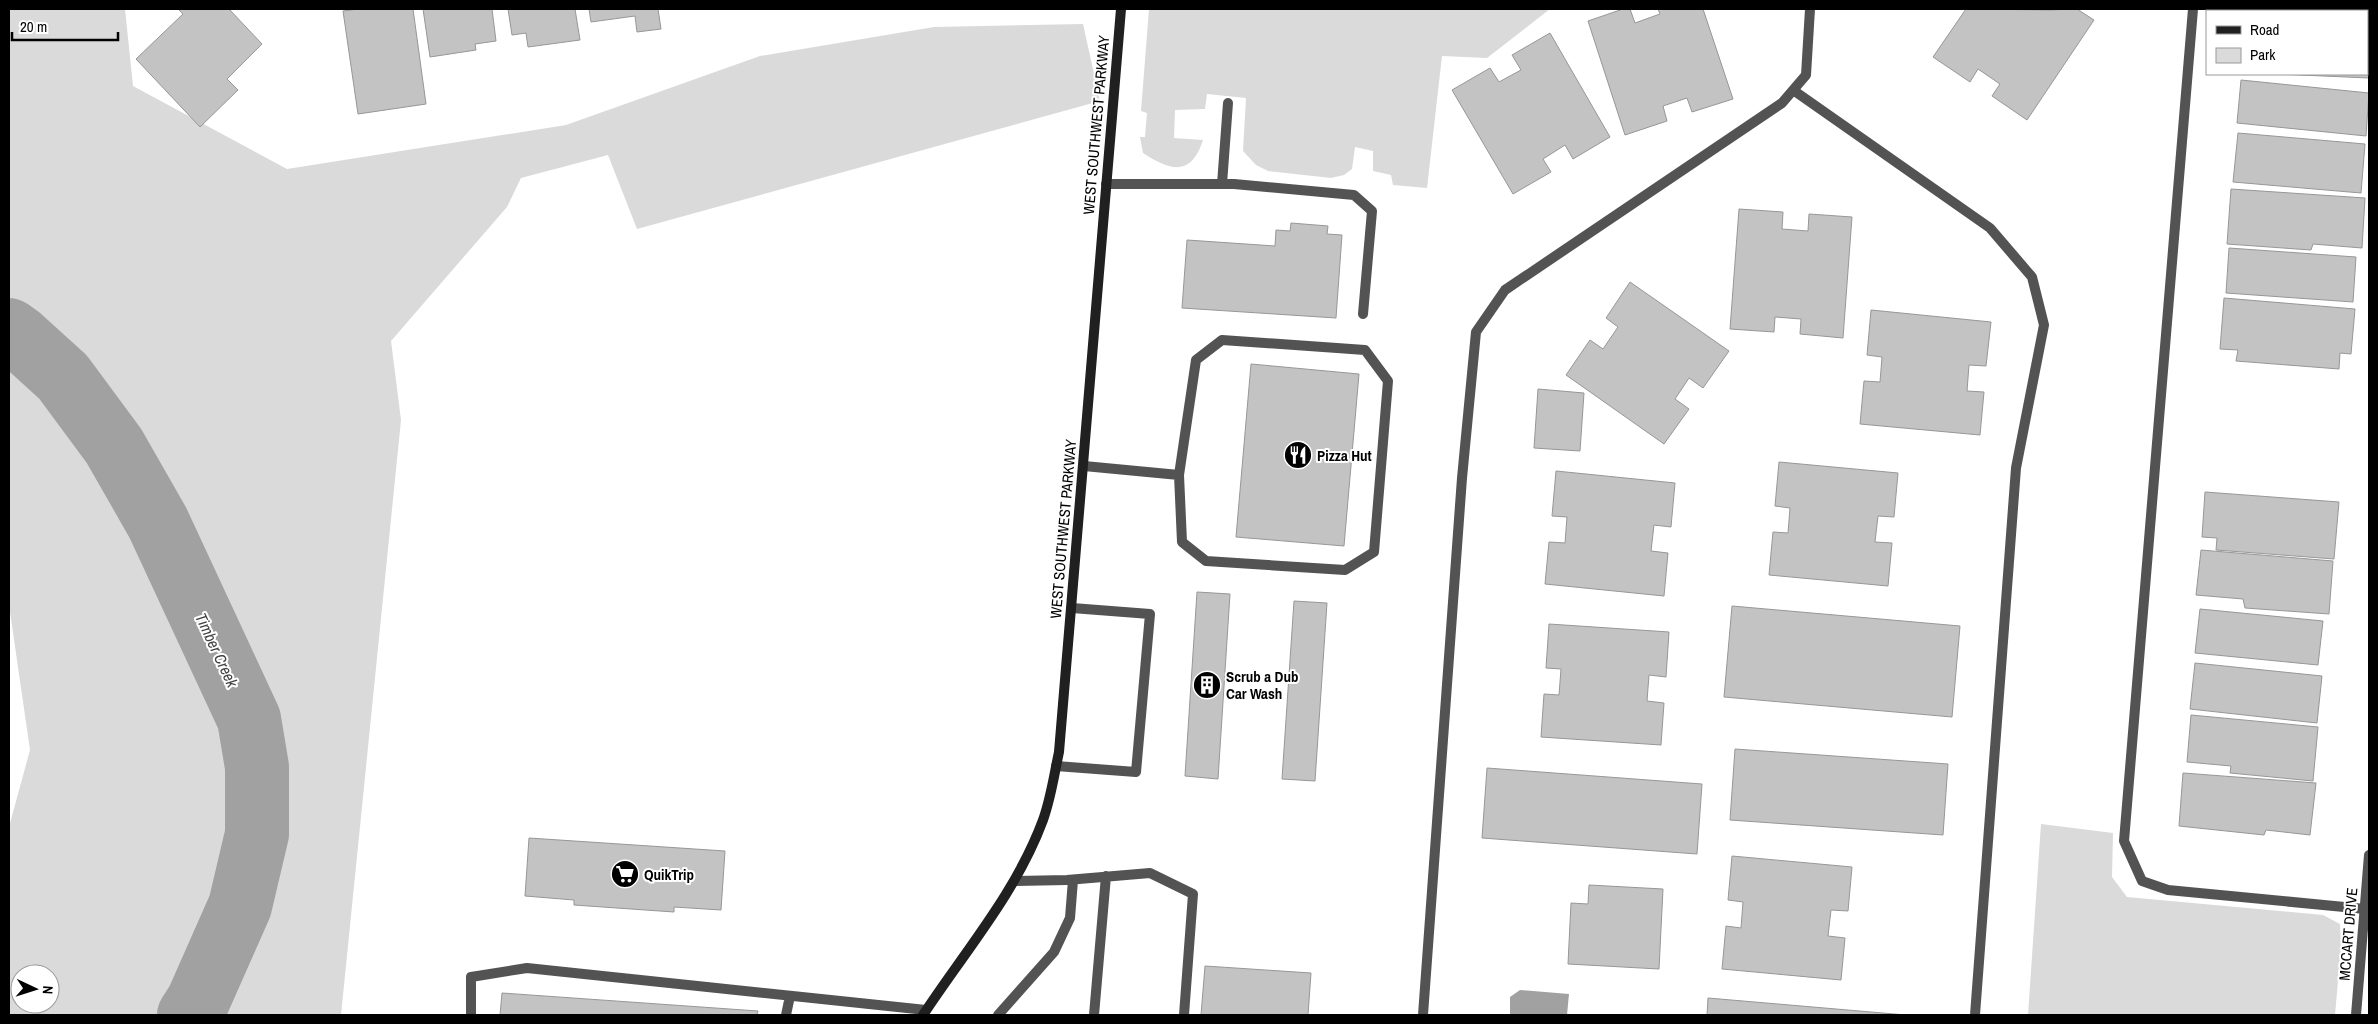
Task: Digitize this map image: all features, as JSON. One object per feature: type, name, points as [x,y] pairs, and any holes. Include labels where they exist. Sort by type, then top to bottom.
[{"type":"street","name":"WEST SOUTHWEST PARKWAY","points":[[924,1013],[997,911],[1015,881],[1043,819],[1056,766],[1072,608],[1120,9]]},
{"type":"street","points":[[1423,1015],[1462,478],[1476,332],[1505,290],[1782,103],[1806,75],[1810,9]]},
{"type":"street","points":[[2193,9],[2124,841],[2142,881],[2168,890],[2365,910]]},
{"type":"street","points":[[1793,90],[1990,228],[2032,277],[2044,325],[2016,468],[1975,1015]]},
{"type":"street","points":[[1222,184],[1228,102]]},
{"type":"street","points":[[1106,184],[1222,184],[1354,195],[1372,211],[1363,314]]},
{"type":"street","points":[[1222,340],[1365,350],[1388,381],[1374,552],[1345,570],[1206,561],[1182,542],[1179,475],[1196,360],[1222,340]]},
{"type":"street","points":[[1084,466],[1179,475]]},
{"type":"street","points":[[1056,766],[1136,772],[1150,614],[1072,608]]},
{"type":"street","name":"MCCART DRIVE","points":[[2356,1015],[2369,856]]},
{"type":"street","points":[[1015,881],[1073,880],[1150,873],[1193,894],[1184,1015]]},
{"type":"street","points":[[1094,1015],[1106,876]]},
{"type":"street","points":[[998,1015],[1054,952],[1070,918],[1073,880]]},
{"type":"street","points":[[471,1015],[471,976],[527,968],[790,996],[924,1013]]},
{"type":"street","points":[[786,1015],[790,996]]},
{"type":"green space","points":[[9,9],[125,9],[133,86],[287,169],[566,125],[760,56],[934,27],[1083,24],[1100,101],[637,229],[608,155],[521,178],[507,207],[391,341],[401,420],[341,1015],[9,1015],[9,827],[30,750],[9,605]]},
{"type":"green space","points":[[1149,9],[1550,9],[1487,58],[1442,56],[1427,188],[1393,185],[1391,175],[1373,171],[1373,151],[1355,147],[1352,169],[1344,175],[1331,178],[1268,171],[1256,165],[1243,151],[1246,98],[1207,94],[1205,109],[1175,110],[1174,138],[1203,140],[1198,152],[1186,165],[1170,166],[1143,153],[1140,137],[1145,137],[1147,113],[1141,111]]},
{"type":"green space","points":[[2041,824],[2113,833],[2112,877],[2127,897],[2323,915],[2340,924],[2341,946],[2335,1015],[2028,1015]]},
{"type":"shaded area","points":[[1520,990],[1569,994],[1567,1015],[1510,1015],[1510,997]]},
{"type":"building","points":[[178,9],[229,9],[262,44],[227,79],[238,90],[200,127],[136,59],[183,14]]},
{"type":"building","points":[[358,9],[413,9],[426,104],[358,114],[343,11]]},
{"type":"building","points":[[423,9],[492,9],[496,41],[475,44],[476,50],[430,57]]},
{"type":"building","points":[[508,9],[575,9],[580,40],[528,47],[526,33],[512,35]]},
{"type":"building","points":[[589,9],[658,9],[661,29],[637,32],[635,16],[591,22]]},
{"type":"building","points":[[1623,9],[1630,9],[1635,23],[1660,14],[1658,9],[1703,9],[1733,99],[1692,112],[1687,98],[1663,106],[1667,121],[1625,135],[1588,21]]},
{"type":"building","points":[[1966,9],[2077,9],[2094,20],[2027,120],[1992,96],[2000,84],[1978,69],[1970,82],[1933,57]]},
{"type":"building","points":[[2369,9],[2369,23],[2368,10],[2248,10]]},
{"type":"building","points":[[1550,33],[1610,137],[1573,159],[1565,145],[1543,159],[1551,172],[1513,194],[1452,90],[1490,68],[1499,82],[1521,70],[1512,55]]},
{"type":"building","points":[[2369,35],[2369,78],[2300,75],[2368,75]]},
{"type":"building","points":[[2241,80],[2369,93],[2366,136],[2237,123]]},
{"type":"building","points":[[2238,133],[2365,144],[2361,193],[2233,182]]},
{"type":"building","points":[[2231,189],[2365,198],[2362,248],[2313,244],[2311,250],[2227,244]]},
{"type":"building","points":[[1739,209],[1783,212],[1782,229],[1808,231],[1809,214],[1852,217],[1843,338],[1800,334],[1801,319],[1775,317],[1774,332],[1730,329]]},
{"type":"building","points":[[1291,223],[1328,226],[1327,234],[1342,235],[1336,318],[1182,308],[1187,240],[1275,246],[1276,230],[1290,231]]},
{"type":"building","points":[[2229,248],[2356,257],[2353,302],[2226,293]]},
{"type":"building","points":[[1630,282],[1729,351],[1703,388],[1689,378],[1675,399],[1689,409],[1664,444],[1566,375],[1590,340],[1603,349],[1618,327],[1606,318]]},
{"type":"building","points":[[2224,298],[2355,309],[2351,354],[2340,353],[2339,369],[2236,361],[2238,350],[2220,349]]},
{"type":"building","points":[[1871,310],[1991,322],[1986,366],[1969,365],[1967,391],[1984,392],[1980,435],[1860,424],[1864,381],[1880,382],[1882,357],[1867,355]]},
{"type":"building","name":"Pizza Hut","points":[[1251,364],[1359,374],[1344,546],[1236,537]]},
{"type":"building","points":[[1538,389],[1584,393],[1580,451],[1534,448]]},
{"type":"building","points":[[1779,462],[1898,473],[1894,517],[1878,516],[1875,542],[1892,543],[1888,586],[1769,575],[1773,532],[1788,533],[1790,508],[1775,506]]},
{"type":"building","points":[[1556,471],[1675,483],[1671,527],[1654,525],[1651,551],[1668,553],[1664,596],[1545,584],[1549,542],[1565,543],[1567,517],[1552,516]]},
{"type":"building","points":[[2205,492],[2339,502],[2334,559],[2216,550],[2217,538],[2202,537]]},
{"type":"building","points":[[2201,550],[2333,561],[2329,614],[2245,608],[2243,599],[2196,595]]},
{"type":"building","name":"Scrub a Dub Car Wash","points":[[1197,592],[1230,594],[1218,779],[1185,776]]},
{"type":"building","name":"Scrub a Dub Car Wash","points":[[1294,601],[1327,603],[1315,781],[1282,779]]},
{"type":"building","points":[[1732,606],[1960,626],[1952,717],[1724,697]]},
{"type":"building","points":[[2200,609],[2323,621],[2318,665],[2195,653]]},
{"type":"building","points":[[1549,624],[1669,632],[1666,677],[1649,675],[1647,701],[1664,703],[1661,745],[1541,737],[1544,694],[1559,695],[1561,669],[1546,668]]},
{"type":"building","points":[[2195,663],[2322,676],[2317,723],[2190,709]]},
{"type":"building","points":[[2191,715],[2318,727],[2313,781],[2230,773],[2231,766],[2187,762]]},
{"type":"building","points":[[1735,749],[1948,764],[1943,835],[1730,820]]},
{"type":"building","points":[[1487,768],[1702,784],[1697,854],[1482,838]]},
{"type":"building","points":[[2183,773],[2316,783],[2310,835],[2266,830],[2264,835],[2179,826]]},
{"type":"building","name":"QuikTrip","points":[[529,838],[725,851],[721,910],[674,907],[674,912],[574,905],[574,900],[525,896]]},
{"type":"building","points":[[1732,856],[1852,867],[1848,911],[1831,910],[1828,936],[1845,938],[1841,980],[1722,969],[1726,926],[1741,928],[1743,902],[1728,900]]},
{"type":"building","points":[[1589,885],[1663,889],[1659,969],[1568,964],[1571,903],[1588,904]]},
{"type":"building","points":[[1205,966],[1311,973],[1308,1015],[1201,1015]]},
{"type":"building","points":[[502,993],[758,1011],[757,1015],[500,1015]]},
{"type":"building","points":[[1708,998],[1906,1015],[1707,1015]]},
{"type":"waterway","name":"Timber Creek","points":[[9,330],[63,377],[114,446],[158,523],[249,719],[257,767],[257,834],[240,906],[198,1001],[189,1015]]},
{"type":"place","name":"Pizza Hut","points":[[1298,455]]},
{"type":"place","name":"Scrub a Dub Car Wash","points":[[1207,685]]},
{"type":"place","name":"QuikTrip","points":[[625,874]]}]
